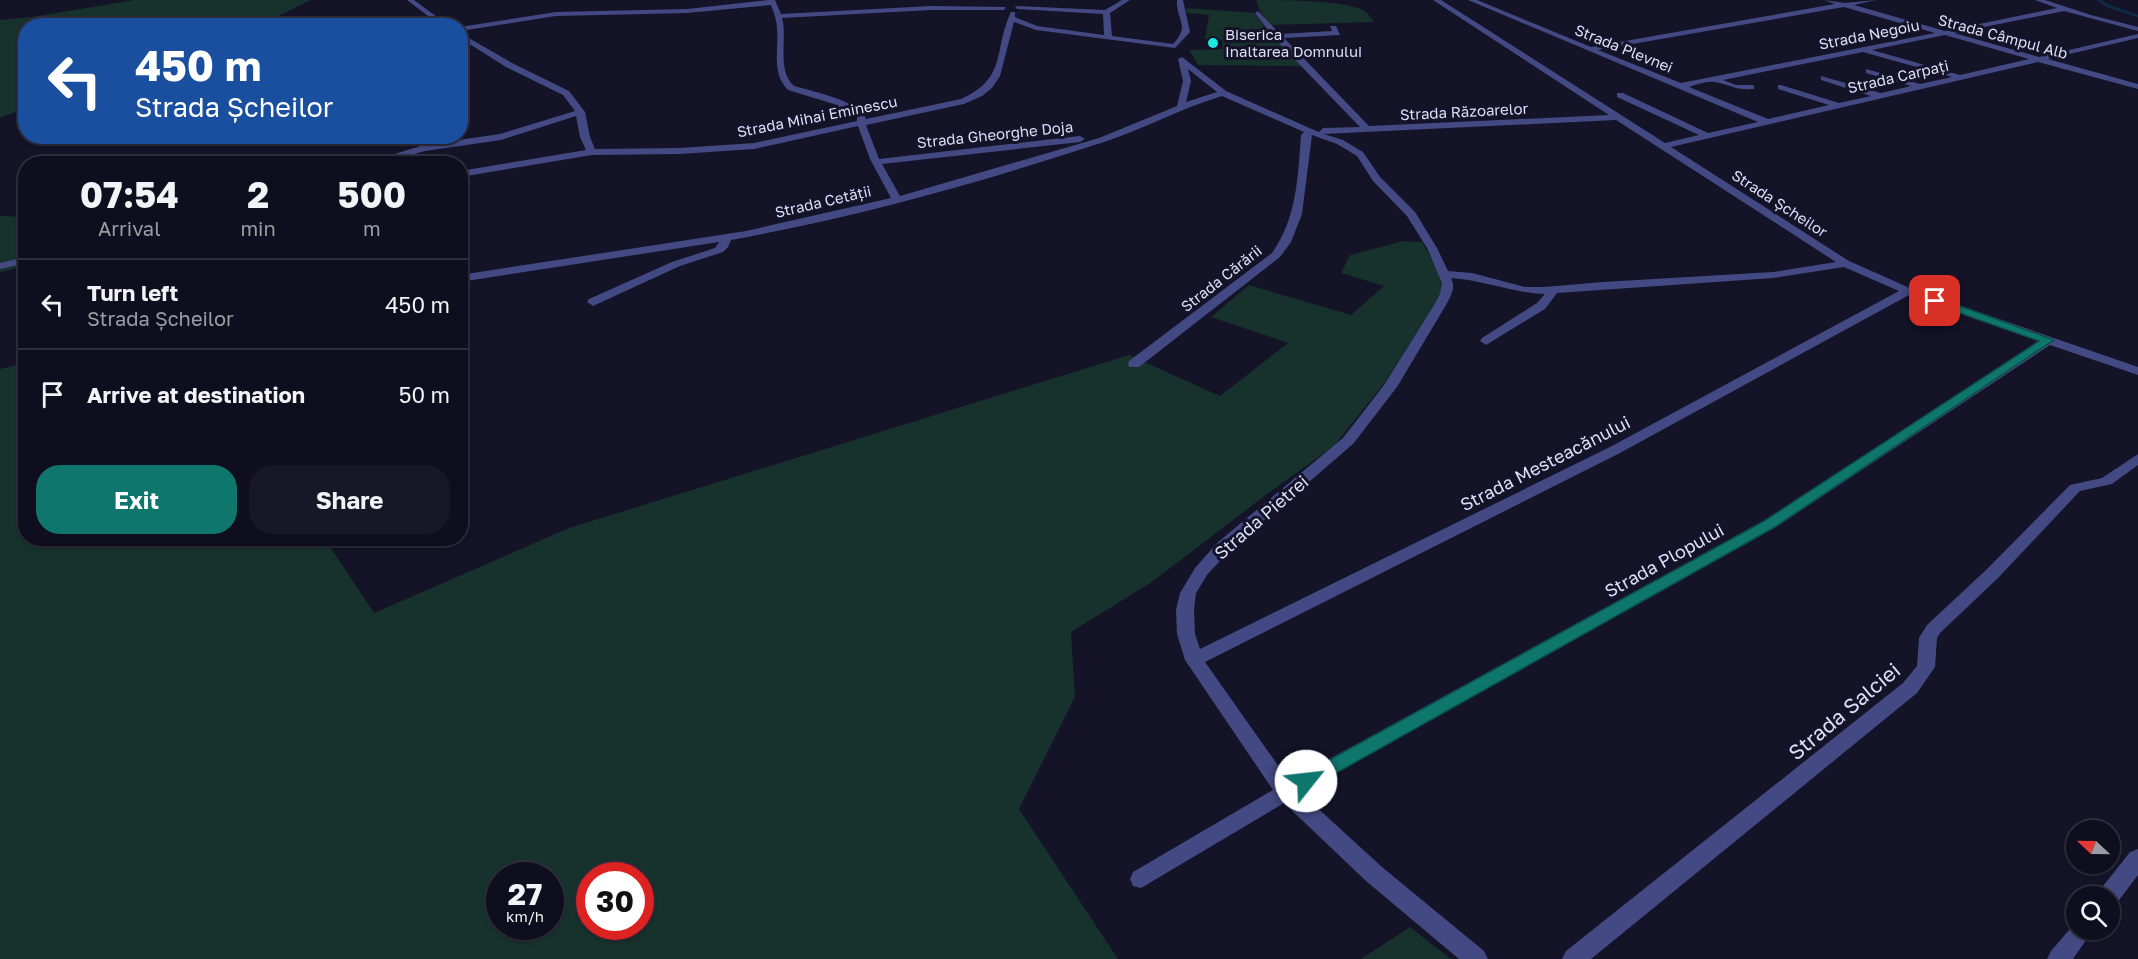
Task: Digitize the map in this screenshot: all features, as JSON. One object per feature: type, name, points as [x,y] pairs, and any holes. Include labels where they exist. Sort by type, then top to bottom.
[{"type":"street","points":[[410,0],[436,18]]},
{"type":"street","points":[[1032,6],[1106,12],[1127,0]]},
{"type":"street","points":[[1175,46],[1188,30],[1187,22],[1179,7],[1180,0]]},
{"type":"street","name":"Strada Șcheilor","points":[[1436,0],[1845,263],[1908,291],[2138,371]]},
{"type":"street","name":"Strada Plevnei","points":[[1471,0],[1767,122]]},
{"type":"street","name":"Strada Câmpul Alb","points":[[1827,0],[2138,87]]},
{"type":"street","points":[[1589,49],[1874,0]]},
{"type":"street","points":[[2038,0],[2138,29]]},
{"type":"street","points":[[1016,12],[1048,1]]},
{"type":"street","points":[[468,28],[556,14],[687,11],[772,2],[779,16],[784,83],[791,88],[849,107],[861,117],[877,162],[897,199]]},
{"type":"street","points":[[779,16],[939,8],[1004,8],[1016,12],[1031,27],[1175,46]]},
{"type":"street","name":"Strada Negoiu","points":[[1680,86],[2064,9]]},
{"type":"street","name":"Strada Mihai Eminescu","points":[[468,173],[592,152],[680,151],[754,146],[942,106],[981,94],[990,86],[999,69],[1016,12]]},
{"type":"street","points":[[1106,12],[1108,37]]},
{"type":"street","points":[[1258,13],[1277,36],[1368,130]]},
{"type":"street","points":[[1277,36],[1337,33],[1333,28]]},
{"type":"street","name":"Strada Carpați","points":[[1665,146],[2138,36]]},
{"type":"street","points":[[468,40],[514,68],[559,89],[573,100],[581,112],[585,137],[592,152]]},
{"type":"street","points":[[468,47],[475,45]]},
{"type":"street","points":[[1175,46],[1183,61],[1186,88],[1181,106]]},
{"type":"street","points":[[1862,49],[1960,77]]},
{"type":"street","points":[[1183,61],[1223,93],[1307,128],[1311,132],[1340,142],[1360,154],[1376,179],[1411,214],[1445,274],[1481,278],[1526,290],[1552,291],[1603,285],[1773,275],[1845,263]]},
{"type":"street","points":[[1869,71],[1920,86]]},
{"type":"street","points":[[1824,78],[1880,96]]},
{"type":"street","points":[[1712,79],[1735,87],[1751,87]]},
{"type":"street","points":[[1781,87],[1838,105]]},
{"type":"street","name":"Strada Cetății","points":[[468,278],[806,222],[897,199],[1116,135],[1181,106],[1223,93]]},
{"type":"street","points":[[1620,95],[1707,136]]},
{"type":"street","points":[[468,142],[501,137],[581,112]]},
{"type":"street","name":"Strada Răzoarelor","points":[[1311,132],[1619,117]]},
{"type":"street","name":"Strada Cărării","points":[[1134,364],[1276,255],[1284,246],[1289,237],[1300,198],[1306,135],[1311,132]]},
{"type":"street","name":"Strada Gheorghe Doja","points":[[877,162],[1116,135]]},
{"type":"street","points":[[394,156],[456,144]]},
{"type":"street","points":[[593,302],[676,264],[718,250],[723,247],[726,237]]},
{"type":"street","points":[[0,266],[18,262]]},
{"type":"street","name":"Strada Pietrei","points":[[1445,274],[1448,288],[1443,300],[1390,387],[1362,424],[1334,455],[1223,547],[1201,572],[1188,593],[1185,610],[1186,633],[1194,660],[1286,792],[1374,874],[1476,959]]},
{"type":"street","points":[[1486,341],[1541,306],[1552,291]]},
{"type":"street","name":"Strada Mesteacănului","points":[[1194,660],[1615,450],[1908,291]]},
{"type":"street","name":"Strada Plopului","points":[[1141,879],[1286,792],[1770,524],[2048,340]]},
{"type":"street","name":"Strada Salciei","points":[[1574,959],[1910,688],[1926,667],[1928,638],[1933,629],[1992,574],[2075,488],[2108,481],[2138,458]]},
{"type":"street","points":[[2116,886],[2138,858]]},
{"type":"street","points":[[2059,959],[2074,940]]},
{"type":"green space","points":[[134,0],[311,0],[274,18],[21,18]]},
{"type":"green space","points":[[1256,0],[1312,1],[1355,7],[1365,11],[1374,22],[1270,25],[1261,13]]},
{"type":"green space","points":[[1186,8],[1255,13],[1301,66],[1198,65],[1189,50],[1222,49],[1222,40],[1205,39],[1209,15],[1187,13]]},
{"type":"green space","points":[[18,18],[18,111],[0,118],[0,20]]},
{"type":"green space","points":[[0,216],[18,217],[18,268],[0,272]]},
{"type":"green space","points":[[1404,241],[1422,242],[1440,275],[1443,291],[1385,382],[1334,446],[1152,582],[1071,632],[1075,697],[1019,809],[1118,959],[0,959],[0,369],[18,365],[18,546],[330,546],[374,613],[569,528],[1129,355],[1220,396],[1288,343],[1211,317],[1249,285],[1351,315],[1384,286],[1341,273],[1350,255]]},
{"type":"green space","points":[[1410,927],[1451,959],[1361,959]]},
{"type":"waterway","points":[[2099,0],[2108,6],[2138,16]]},
{"type":"place","name":"Biserica Inaltarea Domnului","points":[[1213,43]]},
{"type":"route","points":[[1306,781],[1770,524],[2048,340],[1935,301]]}]
